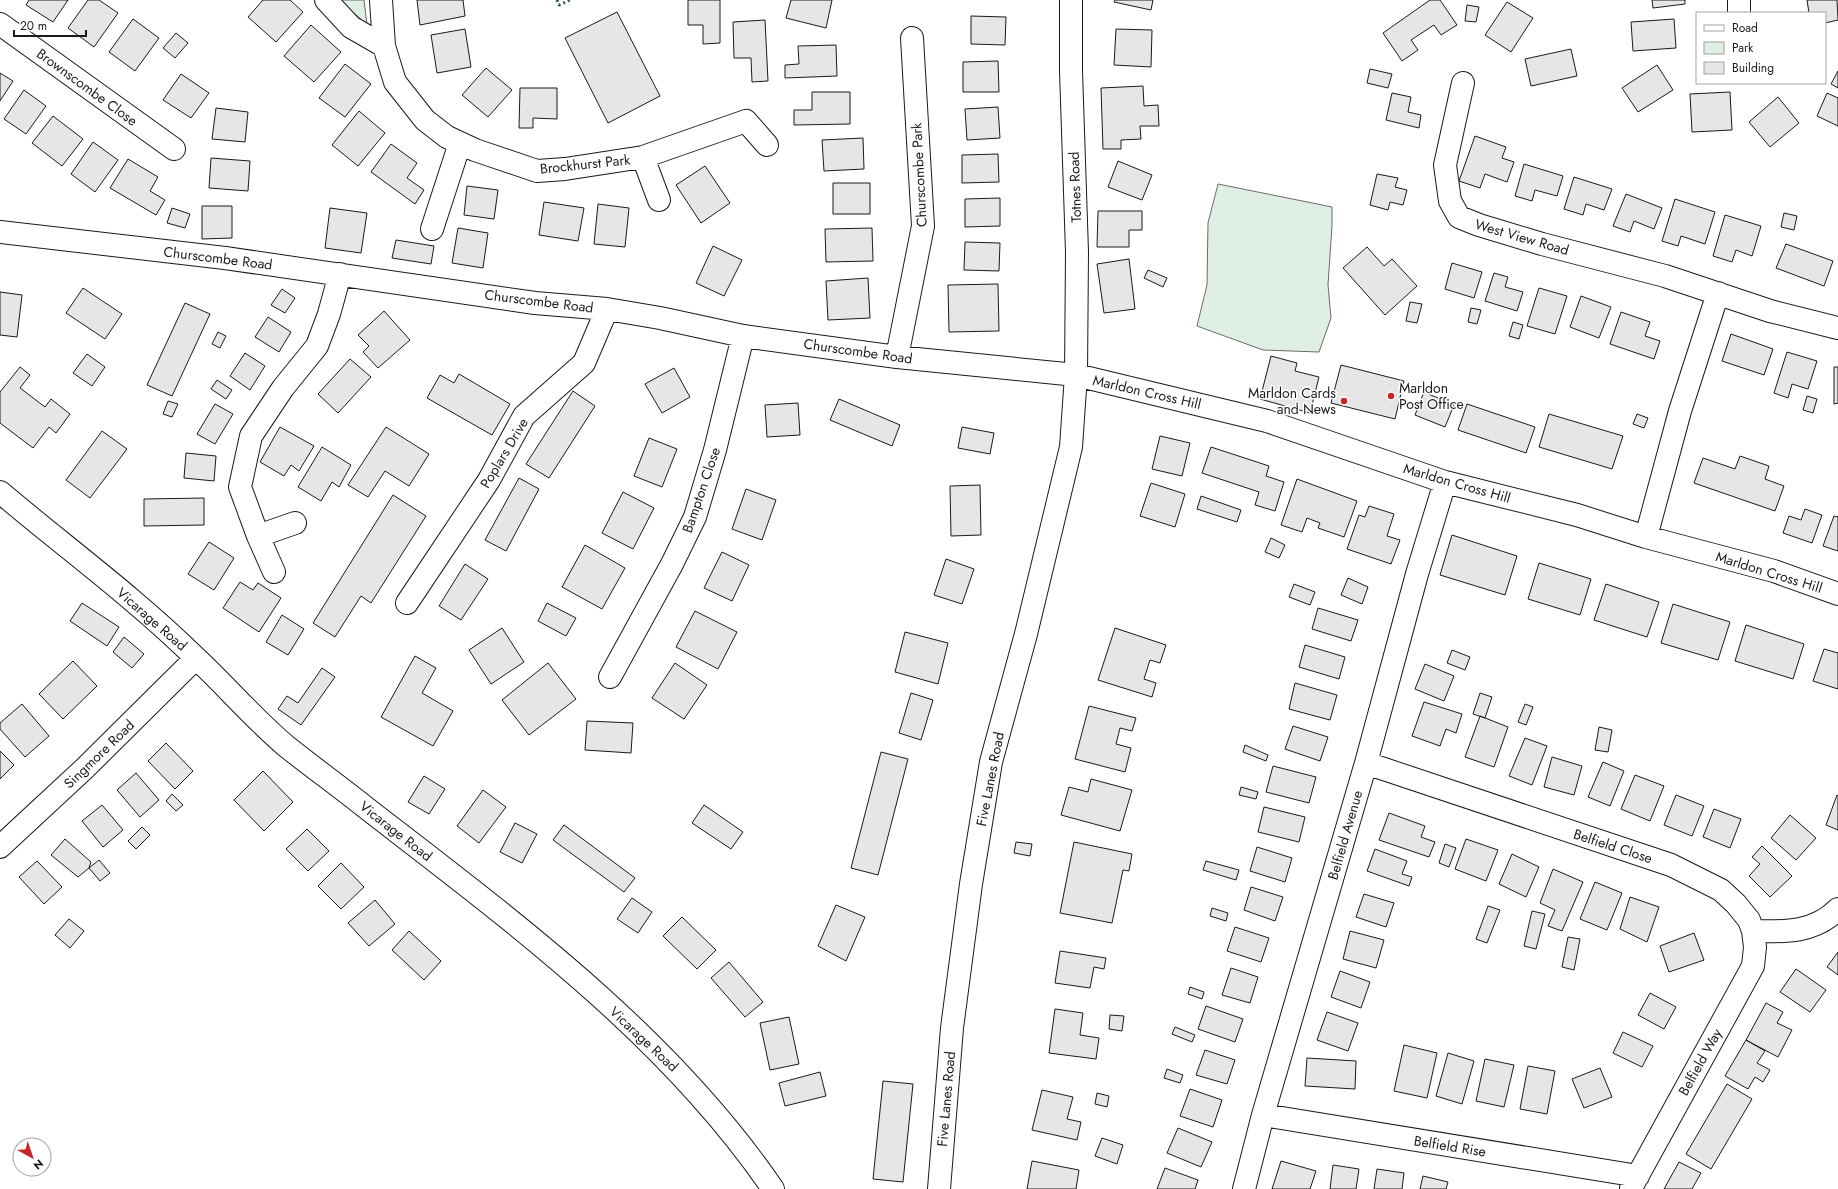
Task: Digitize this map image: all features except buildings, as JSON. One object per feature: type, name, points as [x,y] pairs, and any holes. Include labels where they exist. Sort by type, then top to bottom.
[{"type":"street","points":[[326,0],[351,27],[384,46]]},
{"type":"street","name":"Brockhurst Park","points":[[381,0],[384,46],[395,82],[425,120],[447,136],[475,150],[537,171],[565,169],[643,157],[746,121],[767,145]]},
{"type":"street","name":"Totnes Road","points":[[1071,0],[1071,71],[1077,252],[1076,375]]},
{"type":"street","points":[[1739,0],[1739,12]]},
{"type":"street","name":"Brownscombe Close","points":[[0,24],[174,149]]},
{"type":"street","name":"Churscombe Park","points":[[897,357],[923,226],[912,38]]},
{"type":"street","name":"West View Road","points":[[1463,83],[1445,165],[1450,201],[1459,217],[1479,226],[1665,276],[1770,311],[1838,328]]},
{"type":"street","points":[[432,229],[460,143]]},
{"type":"street","name":"Brockhurst Park","points":[[643,157],[659,200]]},
{"type":"street","name":"Churscombe Road","points":[[0,232],[225,258],[535,302],[607,309],[660,318],[744,336],[897,357],[1076,375]]},
{"type":"street","points":[[274,572],[258,536],[240,487],[251,436],[282,388],[317,346],[330,314],[340,274]]},
{"type":"street","points":[[1646,537],[1680,411],[1718,293]]},
{"type":"street","name":"Poplars Drive","points":[[407,603],[489,480],[524,416],[584,363],[607,309]]},
{"type":"street","name":"Bampton Close","points":[[610,676],[672,564],[695,517],[715,450],[744,336]]},
{"type":"street","name":"Marldon Cross Hill","points":[[1076,375],[1267,421],[1445,482],[1577,515],[1646,537],[1774,571],[1838,594]]},
{"type":"street","name":"Five Lanes Road","points":[[939,1189],[952,1028],[971,884],[991,762],[1026,634],[1071,447],[1076,375]]},
{"type":"street","name":"Belfield Avenue","points":[[1244,1189],[1263,1115],[1366,763],[1417,574],[1445,482]]},
{"type":"street","name":"Vicarage Road","points":[[0,492],[115,587],[196,658],[230,694],[285,745],[511,921],[603,1000],[686,1078],[750,1155],[773,1189]]},
{"type":"street","points":[[258,536],[295,524]]},
{"type":"street","name":"Singmore Road","points":[[0,847],[84,769],[196,658]]},
{"type":"street","name":"Belfield Close","points":[[1366,763],[1671,865],[1721,890],[1745,914],[1753,931]]},
{"type":"street","points":[[1753,931],[1786,932],[1808,929],[1830,917],[1838,909]]},
{"type":"street","name":"Belfield Way","points":[[1634,1183],[1753,966],[1755,947],[1753,931]]},
{"type":"street","name":"Belfield Rise","points":[[1263,1115],[1634,1183]]},
{"type":"green space","points":[[340,0],[364,0],[367,25]]},
{"type":"green space","points":[[1218,184],[1332,207],[1328,285],[1331,318],[1319,352],[1263,350],[1197,326],[1207,285],[1208,223]]},
{"type":"hedge","points":[[557,0],[559,5],[570,0]]},
{"type":"place","name":"Marldon Post Office","points":[[1391,396]]},
{"type":"place","name":"Marldon Cards and News","points":[[1344,401]]}]
